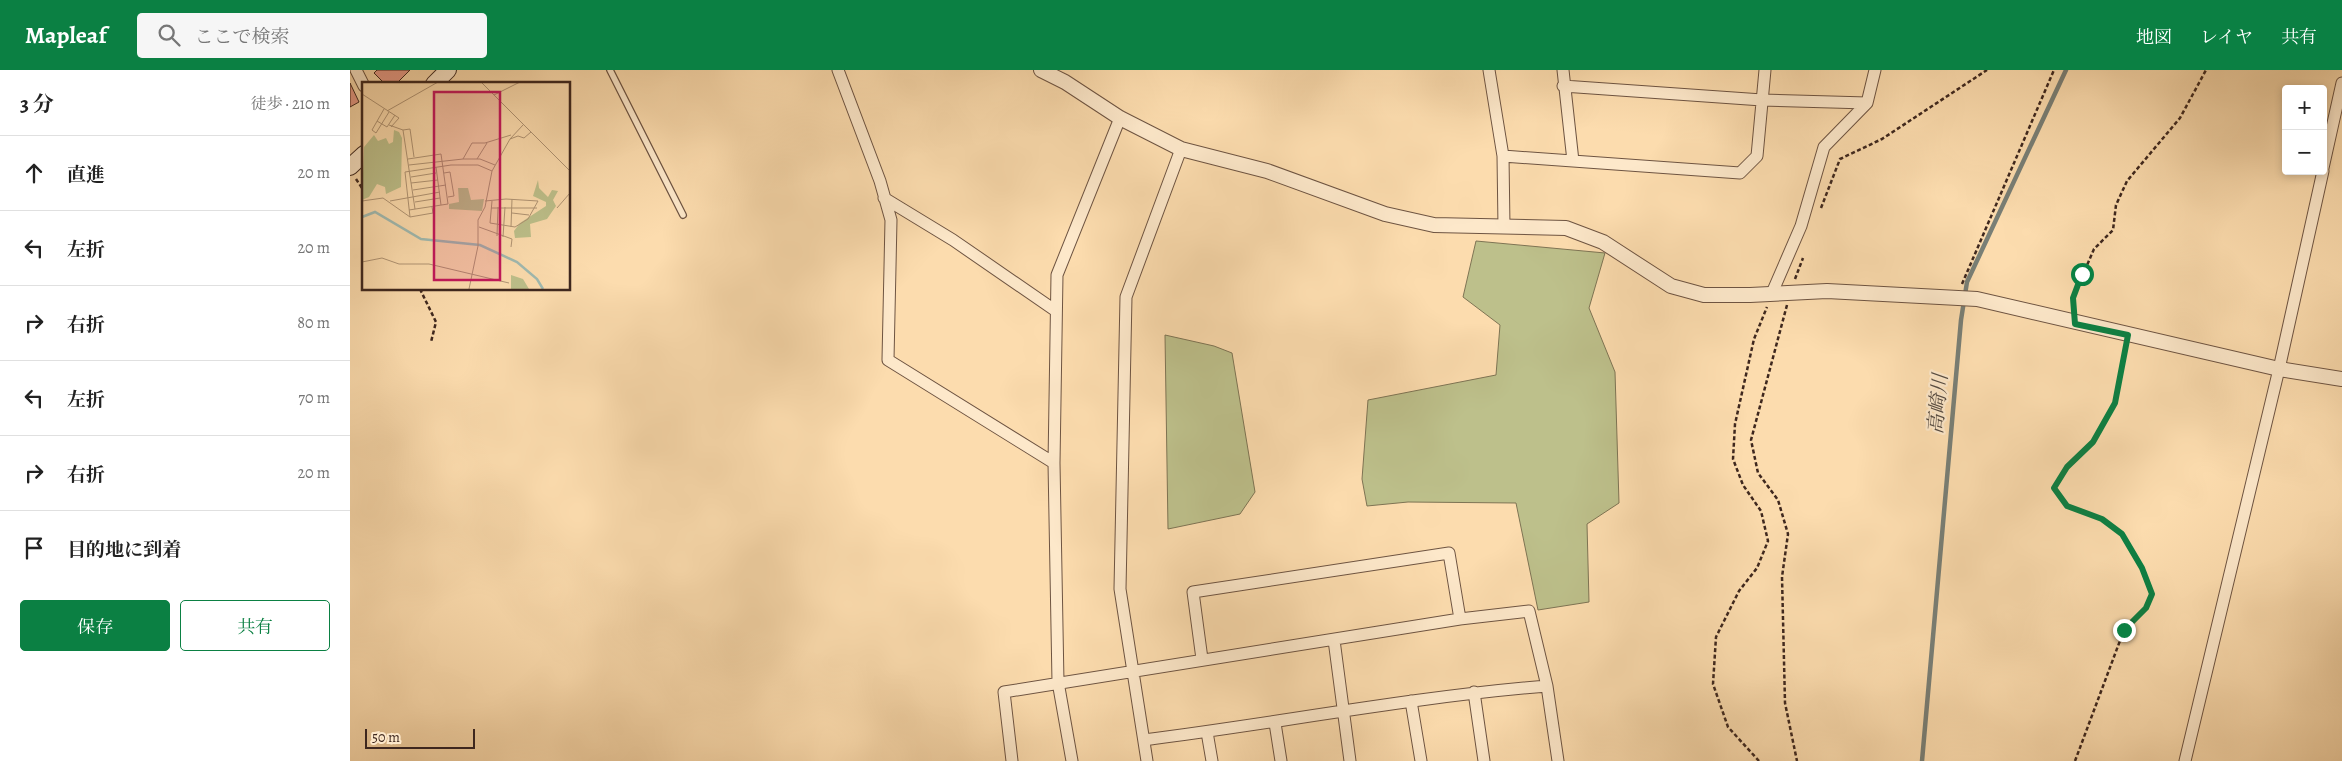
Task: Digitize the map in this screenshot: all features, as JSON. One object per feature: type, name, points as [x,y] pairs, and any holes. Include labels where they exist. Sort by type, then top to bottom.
[{"type":"main road","points":[[436,82],[448,70]]},
{"type":"main road","points":[[350,168],[362,156]]},
{"type":"street","points":[[356,70],[362,82]]},
{"type":"street","points":[[838,70],[880,180],[891,220],[888,360],[1054,463]]},
{"type":"street","points":[[1041,70],[1065,82],[1120,118],[1181,149],[1267,171],[1385,214],[1434,225],[1566,228],[1603,242],[1671,286],[1704,295],[1827,291],[1976,299],[2075,324],[2279,369],[2342,380]]},
{"type":"street","points":[[1489,70],[1502,156],[1504,227]]},
{"type":"street","points":[[1563,70],[1563,86],[1573,161]]},
{"type":"street","points":[[1502,156],[1740,173],[1757,156],[1764,70]]},
{"type":"street","points":[[1772,293],[1801,226],[1824,147],[1868,104],[1875,70]]},
{"type":"street","points":[[2327,152],[2342,83]]},
{"type":"street","points":[[1563,86],[1762,100],[1868,104]]},
{"type":"street","points":[[1072,761],[1058,682],[1054,463],[1057,275],[1120,118]]},
{"type":"street","points":[[1147,761],[1120,589],[1126,298],[1181,149]]},
{"type":"street","points":[[2185,761],[2279,369],[2322,175]]},
{"type":"street","points":[[884,198],[953,240],[1056,311]]},
{"type":"street","points":[[1202,659],[1193,592],[1212,589],[1450,553],[1460,619]]},
{"type":"street","points":[[1012,761],[1004,692],[1460,619],[1529,611],[1547,686],[1558,761]]},
{"type":"street","points":[[1334,640],[1350,761]]},
{"type":"street","points":[[1144,740],[1275,723],[1474,692],[1547,686]]},
{"type":"street","points":[[1474,692],[1484,761]]},
{"type":"street","points":[[1411,701],[1421,761]]},
{"type":"street","points":[[1275,723],[1281,761]]},
{"type":"street","points":[[1207,732],[1212,761]]},
{"type":"lane","points":[[610,70],[682,215]]},
{"type":"path","points":[[1819,213],[1840,159],[1882,139],[1987,70]]},
{"type":"path","points":[[1957,297],[1966,271],[2054,70]]},
{"type":"path","points":[[2075,324],[2073,298],[2094,249],[2113,230],[2116,205],[2126,180],[2180,118],[2206,70]]},
{"type":"path","points":[[1797,761],[1785,703],[1782,577],[1788,534],[1778,500],[1758,473],[1751,440],[1790,292],[1803,257]]},
{"type":"path","points":[[420,290],[436,322],[431,342]]},
{"type":"path","points":[[1759,761],[1728,727],[1713,684],[1716,637],[1739,590],[1757,568],[1768,541],[1761,510],[1743,486],[1733,459],[1734,424],[1754,339],[1772,293]]},
{"type":"path","points":[[2075,761],[2124,630],[2146,608],[2152,594],[2142,568],[2122,534],[2102,519],[2067,506],[2054,488],[2067,467],[2093,442],[2115,403],[2128,335]]},
{"type":"green space","points":[[1476,241],[1605,253],[1589,308],[1615,372],[1619,503],[1587,524],[1589,602],[1538,610],[1516,503],[1408,502],[1367,506],[1362,479],[1368,400],[1496,375],[1500,325],[1463,297]]},
{"type":"green space","points":[[1165,335],[1214,346],[1232,353],[1255,492],[1240,514],[1168,529]]},
{"type":"building","points":[[377,70],[410,70],[398,82],[383,82],[374,73]]},
{"type":"building","points":[[350,83],[359,102],[350,107]]},
{"type":"waterway","name":"高崎川","points":[[1922,761],[1961,320],[1967,282],[2066,70]]},
{"type":"route","points":[[2082,274],[2073,298],[2075,324],[2128,335],[2115,403],[2093,442],[2067,467],[2054,488],[2067,506],[2102,519],[2122,534],[2142,568],[2152,594],[2146,608],[2124,630]]}]
